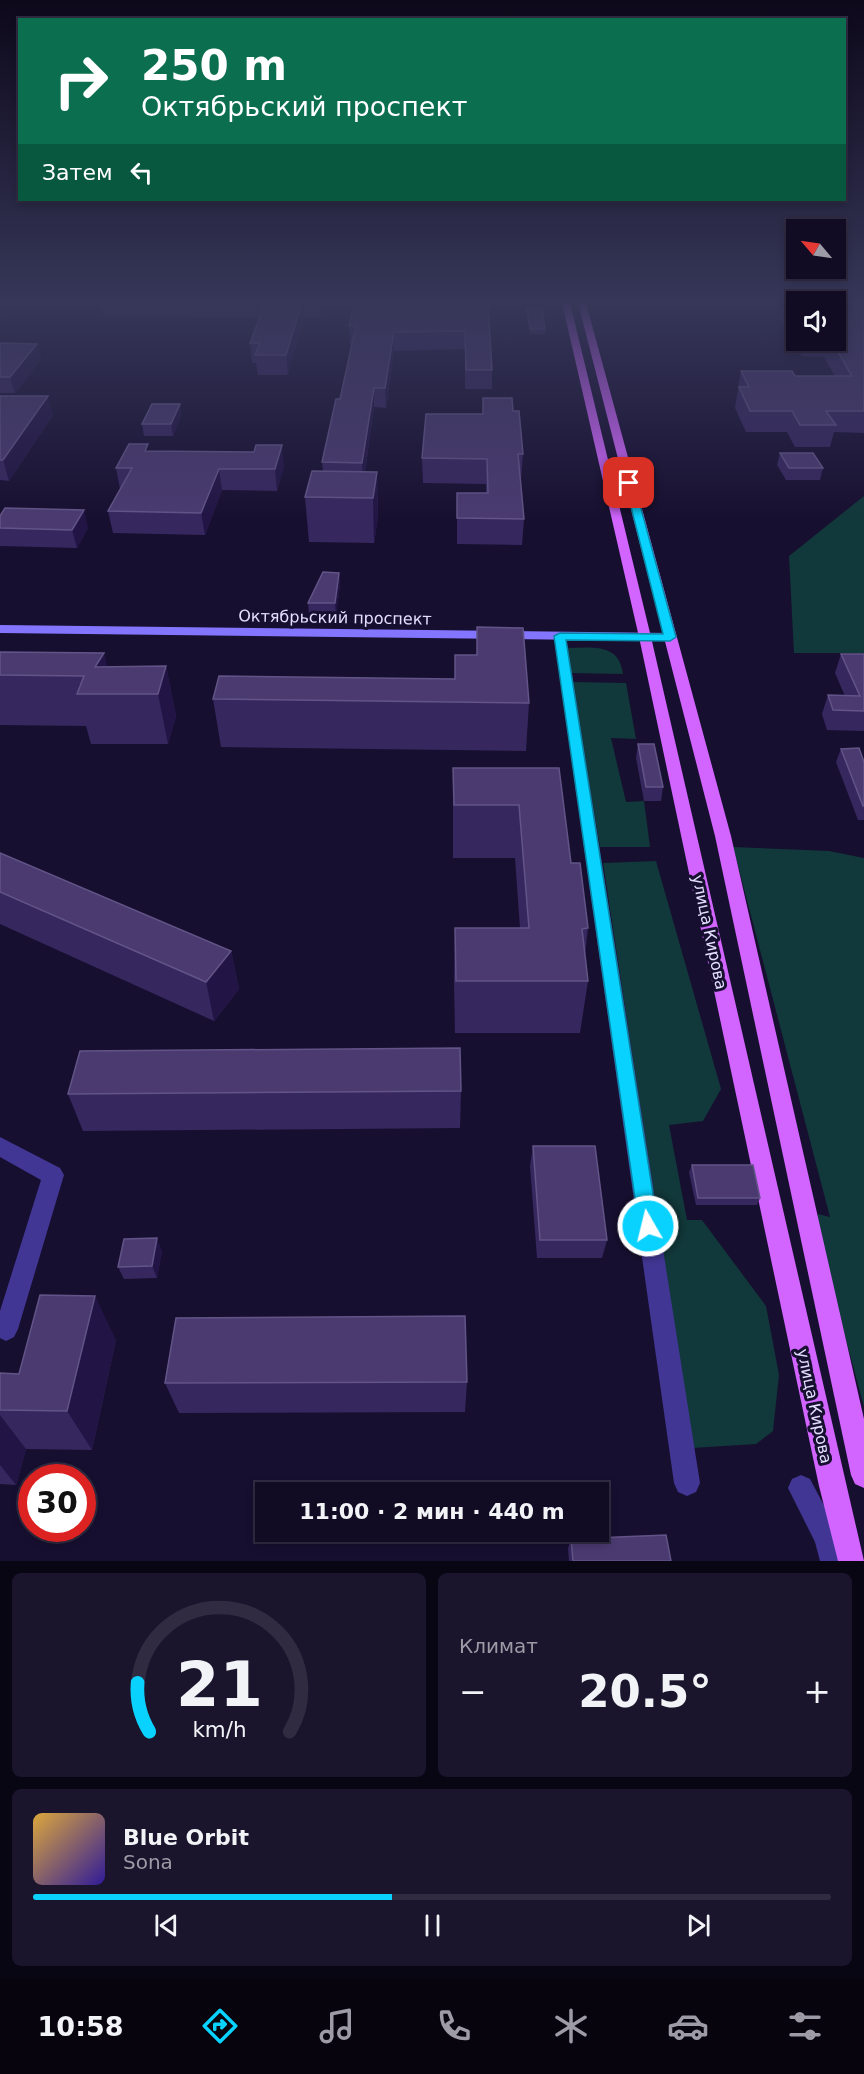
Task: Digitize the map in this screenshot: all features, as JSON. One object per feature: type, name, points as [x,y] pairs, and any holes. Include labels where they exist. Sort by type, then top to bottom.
[{"type":"main road","name":"улица Кирова","points":[[586,376],[658,637],[723,836],[864,1475]]},
{"type":"main road","name":"улица Кирова","points":[[599,376],[658,637],[830,1475],[851,1561]]},
{"type":"main road","name":"Октябрьский проспект","points":[[0,629],[658,637]]},
{"type":"street","points":[[560,636],[687,1483]]},
{"type":"street","points":[[0,1146],[53,1175],[6,1329]]},
{"type":"street","points":[[801,1488],[828,1539],[833,1561]]},
{"type":"green space","points":[[864,496],[864,653],[794,653],[789,556]]},
{"type":"green space","points":[[566,648],[594,648],[610,652],[616,656],[623,674],[570,673]]},
{"type":"green space","points":[[571,682],[626,683],[636,739],[611,738],[626,802],[644,801],[650,847],[600,847]]},
{"type":"green space","points":[[733,847],[829,851],[864,858],[864,1407],[815,1224],[818,1214],[830,1217]]},
{"type":"green space","points":[[656,861],[721,1089],[703,1121],[669,1125],[687,1220],[702,1220],[766,1306],[779,1375],[773,1431],[756,1444],[692,1448],[603,863]]},
{"type":"building","points":[[345,376],[387,376],[385,388],[374,388],[362,463],[322,462],[336,399],[340,399]]},
{"type":"building","points":[[743,376],[864,376],[864,411],[826,411],[836,425],[800,425],[792,411],[750,411],[739,387],[749,387]]},
{"type":"building","points":[[0,396],[48,396],[3,460],[0,460]]},
{"type":"building","points":[[483,398],[512,398],[513,411],[519,411],[523,454],[518,454],[524,519],[457,518],[457,493],[488,493],[487,459],[422,458],[426,414],[483,414]]},
{"type":"building","points":[[152,404],[180,404],[171,424],[142,424]]},
{"type":"building","points":[[129,444],[148,444],[145,451],[254,452],[256,445],[282,445],[275,469],[219,469],[201,513],[108,511],[132,468],[116,468]]},
{"type":"building","points":[[780,453],[813,453],[823,468],[789,468]]},
{"type":"building","points":[[312,471],[377,472],[373,498],[305,497]]},
{"type":"building","points":[[5,508],[84,510],[72,530],[0,528],[0,516]]},
{"type":"building","points":[[323,572],[339,573],[335,603],[308,603]]},
{"type":"building","points":[[477,627],[523,628],[529,703],[213,699],[219,676],[455,679],[455,655],[477,655]]},
{"type":"building","points":[[0,652],[104,653],[95,667],[166,666],[158,694],[77,694],[84,676],[0,675]]},
{"type":"building","points":[[841,654],[864,654],[864,711],[833,710],[828,695],[860,696]]},
{"type":"building","points":[[638,744],[654,744],[663,787],[646,787]]},
{"type":"building","points":[[859,748],[864,762],[864,806],[841,749]]},
{"type":"building","points":[[453,768],[559,768],[571,863],[580,863],[588,928],[582,929],[588,981],[456,981],[455,928],[529,928],[519,805],[454,805]]},
{"type":"building","points":[[0,853],[231,951],[206,982],[0,892]]},
{"type":"building","points":[[460,1048],[461,1091],[68,1094],[80,1051]]},
{"type":"building","points":[[533,1146],[595,1146],[607,1240],[540,1240]]},
{"type":"building","points":[[692,1165],[753,1165],[760,1198],[698,1198]]},
{"type":"building","points":[[157,1238],[152,1266],[118,1267],[124,1239]]},
{"type":"building","points":[[40,1295],[95,1296],[67,1411],[0,1410],[0,1373],[19,1374]]},
{"type":"building","points":[[465,1316],[467,1382],[165,1383],[176,1318]]},
{"type":"building","points":[[666,1535],[671,1561],[573,1561],[571,1542],[609,1542],[609,1537]]},
{"type":"route","points":[[629,483],[670,637],[560,636],[648,1226]]}]
